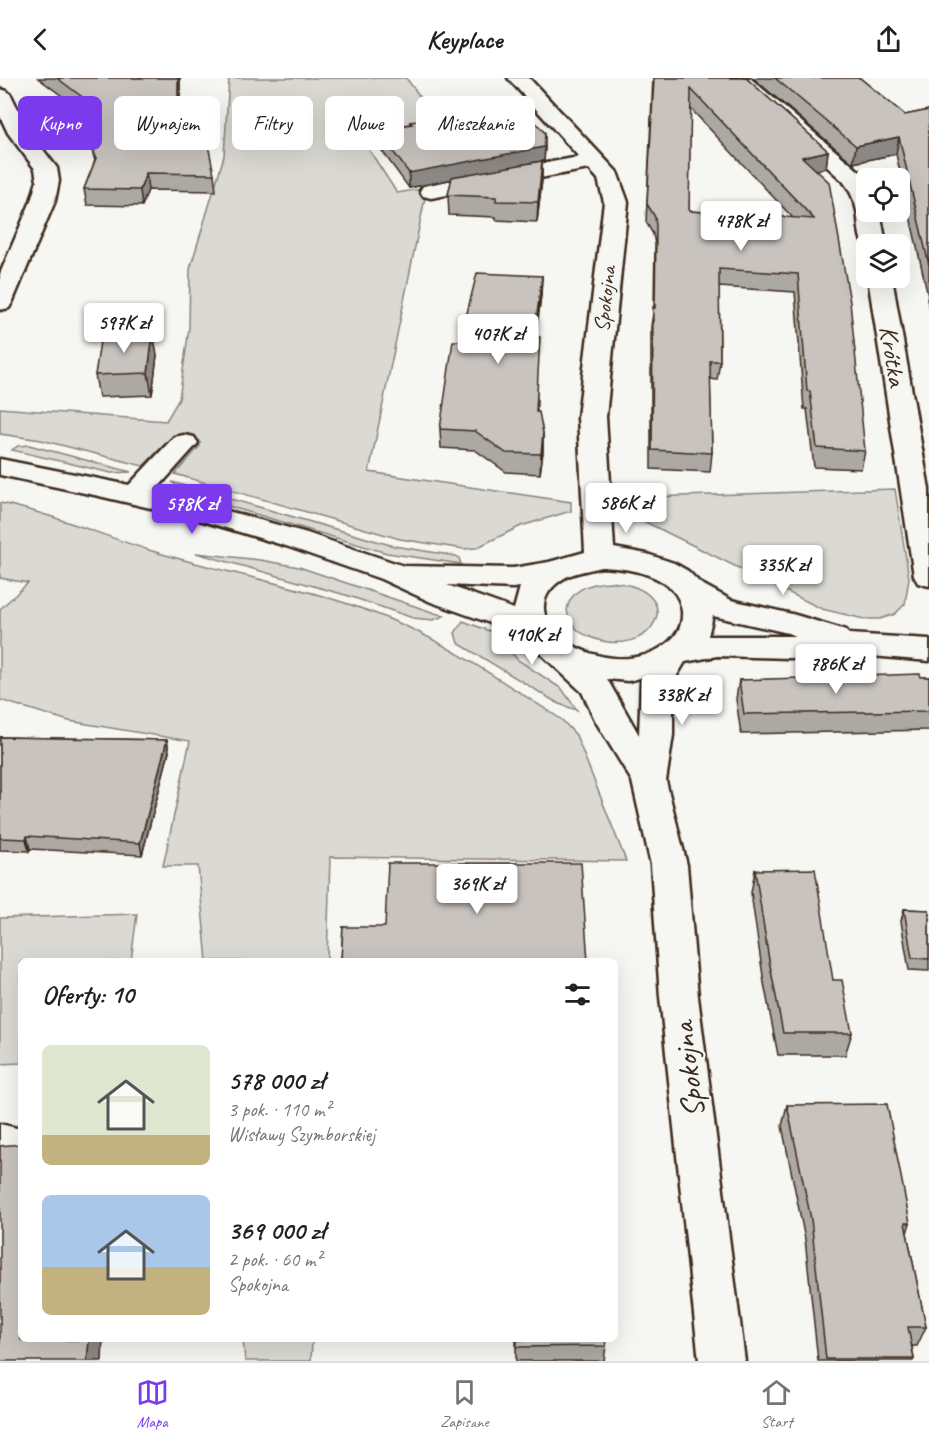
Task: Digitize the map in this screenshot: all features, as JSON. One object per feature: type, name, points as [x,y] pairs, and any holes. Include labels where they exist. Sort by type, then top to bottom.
[{"type":"street","name":"Spokojna","points":[[518,78],[609,177],[616,202],[592,417],[600,557]]},
{"type":"street","points":[[738,78],[850,176],[856,184]]},
{"type":"street","points":[[0,94],[19,134],[46,168],[48,181],[43,201],[0,303]]},
{"type":"street","points":[[431,191],[595,161]]},
{"type":"street","name":"Krótka","points":[[882,288],[929,576]]},
{"type":"street","points":[[135,496],[184,443]]},
{"type":"street","points":[[0,467],[135,496],[259,530],[393,572],[440,594],[503,615],[535,632]]},
{"type":"street","points":[[393,572],[513,578],[553,571],[580,560],[622,557],[647,562],[663,570],[688,589],[722,608],[792,624],[860,644]]},
{"type":"street","points":[[553,571],[535,588],[528,601],[528,616],[535,632],[548,647],[566,658],[590,667],[641,668],[672,655],[717,645],[860,644],[929,650]]},
{"type":"street","points":[[672,655],[690,640],[698,623],[698,612],[688,589]]},
{"type":"street","name":"Spokojna","points":[[649,781],[656,735],[657,682],[672,655]]},
{"type":"street","name":"Spokojna","points":[[566,658],[595,686],[613,722],[639,760],[649,781],[669,865],[679,997],[722,1361]]},
{"type":"shaded area","points":[[229,78],[406,78],[420,96],[416,96],[416,129],[404,131],[404,96],[325,96],[325,150],[369,150],[397,193],[421,189],[425,198],[369,472],[571,502],[571,511],[521,526],[476,548],[464,549],[400,539],[175,474],[200,446],[170,439],[143,466],[41,440],[0,434],[0,408],[166,421],[179,399],[189,328],[190,269],[224,156]]},
{"type":"shaded area","points":[[29,445],[131,472],[111,473],[12,450],[18,446]]},
{"type":"shaded area","points":[[172,482],[394,546],[456,556],[461,564],[387,553],[184,493]]},
{"type":"shaded area","points":[[895,489],[909,578],[905,604],[895,614],[880,619],[864,619],[822,609],[625,512],[622,498]]},
{"type":"shaded area","points":[[0,503],[58,519],[183,560],[340,601],[401,624],[477,665],[562,720],[576,735],[626,861],[330,857],[327,958],[207,958],[198,866],[163,866],[190,741],[69,721],[0,700],[0,609],[28,583],[0,578]]},
{"type":"shaded area","points":[[196,553],[299,567],[444,616],[433,620],[413,618],[349,596]]},
{"type":"shaded area","points":[[610,582],[636,587],[651,597],[657,609],[655,622],[646,633],[631,640],[612,642],[585,635],[572,623],[567,610],[572,597],[589,586]]},
{"type":"shaded area","points":[[463,621],[492,632],[518,660],[562,689],[577,710],[559,704],[458,643],[455,633]]},
{"type":"shaded area","points":[[137,914],[131,958],[18,958],[18,1063],[0,1064],[0,918]]},
{"type":"shaded area","points":[[243,1342],[312,1342],[311,1361],[245,1361]]},
{"type":"building","points":[[57,78],[178,78],[178,96],[114,96],[114,150],[209,150],[214,174],[146,173],[140,190],[84,189],[96,158],[94,150],[102,150],[102,96],[81,96]]},
{"type":"building","points":[[654,78],[746,78],[828,151],[802,157],[829,182],[850,302],[865,451],[817,448],[810,391],[807,391],[798,274],[719,269],[720,361],[710,361],[712,453],[652,450],[656,226],[655,217],[647,204]],"holes":[[[691,89],[814,219],[689,211]]]},
{"type":"building","points":[[775,78],[860,78],[905,115],[929,110],[929,265],[910,184],[910,168],[906,168],[899,137],[856,146]]},
{"type":"building","points":[[416,121],[416,150],[528,150],[409,173],[392,150],[404,150],[404,125],[412,124],[410,122]]},
{"type":"building","points":[[535,122],[545,133],[544,147],[535,149]]},
{"type":"building","points":[[542,161],[538,202],[496,201],[496,197],[448,195],[452,177]]},
{"type":"building","points":[[477,273],[542,276],[534,337],[540,337],[536,412],[539,412],[543,433],[541,454],[506,453],[475,431],[440,429],[453,341],[460,341]]},
{"type":"building","points":[[153,333],[148,373],[95,375],[101,335]]},
{"type":"building","points":[[920,674],[921,677],[929,677],[929,711],[744,714],[739,680]]},
{"type":"building","points":[[0,737],[167,740],[140,843],[27,836],[26,839],[0,838]]},
{"type":"building","points":[[388,863],[581,863],[588,958],[341,958],[343,927],[385,927]]},
{"type":"building","points":[[815,869],[833,980],[842,980],[852,1033],[783,1033],[755,870]]},
{"type":"building","points":[[904,909],[929,910],[929,959],[912,958]]},
{"type":"building","points":[[887,1104],[910,1223],[905,1223],[926,1327],[908,1327],[914,1359],[826,1359],[811,1219],[787,1105]]},
{"type":"building","points":[[18,1144],[18,1342],[89,1342],[87,1361],[0,1361],[0,1146]]},
{"type":"building","points":[[517,1342],[605,1342],[606,1346],[517,1347]]}]
